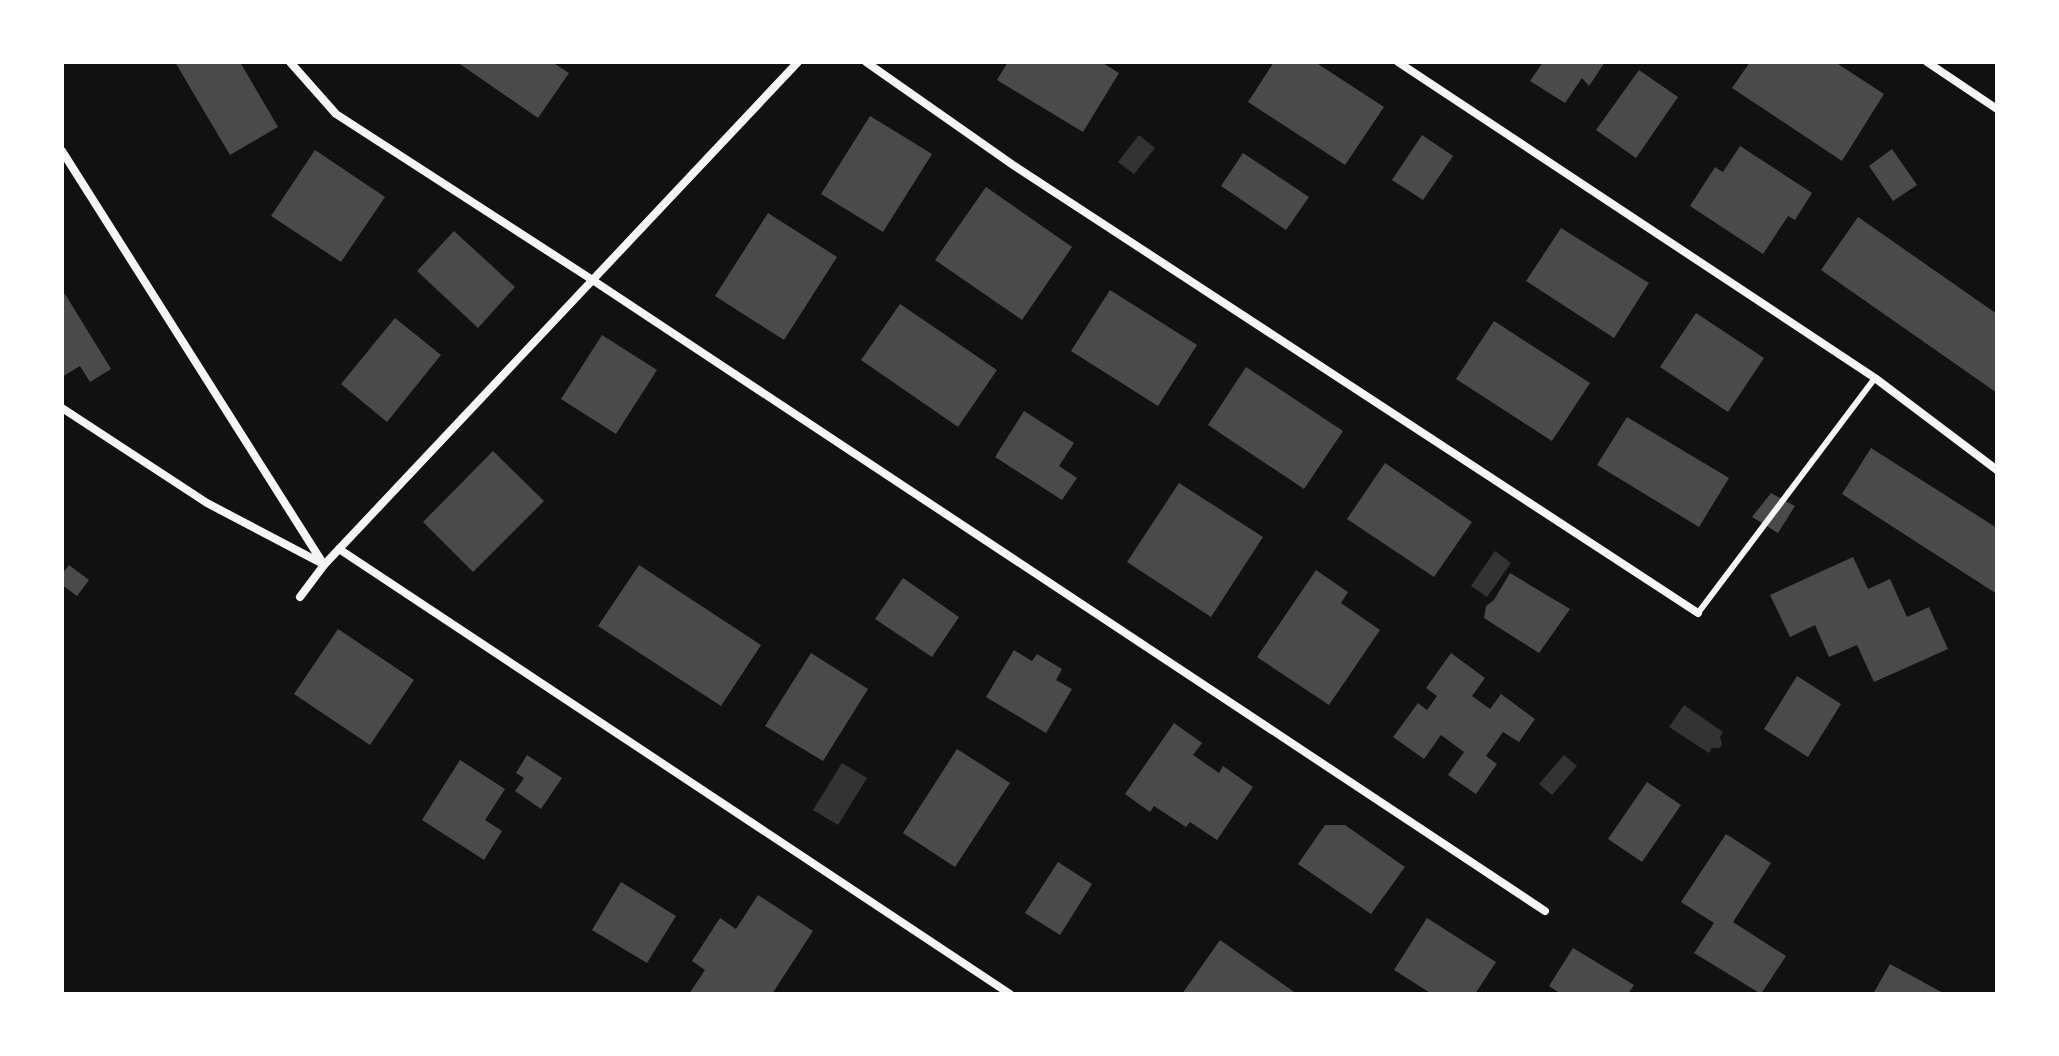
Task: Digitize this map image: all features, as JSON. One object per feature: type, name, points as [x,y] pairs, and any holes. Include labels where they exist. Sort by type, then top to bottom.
[{"type":"street","points":[[290,62],[336,114],[591,279],[1545,911]]},
{"type":"street","points":[[300,597],[324,565],[798,62]]},
{"type":"street","points":[[866,62],[1013,165],[1698,613]]},
{"type":"street","points":[[1398,62],[1875,378],[1997,470]]},
{"type":"street","points":[[1927,62],[1997,109]]},
{"type":"street","points":[[62,151],[324,565]]},
{"type":"street","points":[[62,408],[207,503],[324,565]]},
{"type":"street","points":[[339,549],[1010,994]]},
{"type":"lane","points":[[1698,613],[1875,378]]},
{"type":"shaded area","points":[[1139,135],[1155,148],[1134,174],[1118,162]]},
{"type":"shaded area","points":[[1495,551],[1511,563],[1487,597],[1471,586]]},
{"type":"shaded area","points":[[1684,705],[1723,732],[1720,748],[1712,748],[1709,753],[1669,727]]},
{"type":"shaded area","points":[[1564,755],[1577,766],[1552,795],[1539,784]]},
{"type":"shaded area","points":[[842,763],[867,778],[838,825],[813,810]]},
{"type":"building","points":[[175,62],[240,62],[278,127],[230,155]]},
{"type":"building","points":[[457,62],[552,62],[569,73],[538,118]]},
{"type":"building","points":[[1008,62],[1101,62],[1119,73],[1083,132],[997,80]]},
{"type":"building","points":[[1274,62],[1315,62],[1384,107],[1345,165],[1248,102]]},
{"type":"building","points":[[1543,62],[1605,62],[1589,86],[1582,78],[1565,103],[1530,81]]},
{"type":"building","points":[[1750,62],[1835,62],[1884,94],[1842,161],[1732,88]]},
{"type":"building","points":[[1639,70],[1678,97],[1636,158],[1596,130]]},
{"type":"building","points":[[870,116],[932,154],[883,232],[821,194]]},
{"type":"building","points":[[1422,135],[1453,156],[1423,200],[1392,180]]},
{"type":"building","points":[[1740,146],[1812,193],[1795,220],[1788,216],[1763,254],[1690,206],[1715,167],[1723,172]]},
{"type":"building","points":[[1892,149],[1917,185],[1893,201],[1869,166]]},
{"type":"building","points":[[315,150],[385,197],[341,262],[271,216]]},
{"type":"building","points":[[1243,153],[1309,197],[1286,230],[1221,186]]},
{"type":"building","points":[[986,187],[1072,247],[1022,320],[935,260]]},
{"type":"building","points":[[768,213],[837,257],[784,340],[715,296]]},
{"type":"building","points":[[1858,217],[1997,314],[1997,393],[1821,270]]},
{"type":"building","points":[[1561,228],[1649,283],[1614,338],[1526,281]]},
{"type":"building","points":[[454,231],[515,287],[478,328],[417,271]]},
{"type":"building","points":[[1110,290],[1197,345],[1158,406],[1071,351]]},
{"type":"building","points":[[65,294],[111,369],[90,382],[80,366],[62,377],[62,296]]},
{"type":"building","points":[[900,304],[997,370],[958,427],[861,360]]},
{"type":"building","points":[[1696,313],[1764,358],[1728,412],[1660,367]]},
{"type":"building","points":[[395,318],[441,355],[387,422],[341,384]]},
{"type":"building","points":[[1494,321],[1590,383],[1552,441],[1456,379]]},
{"type":"building","points":[[602,335],[657,370],[616,434],[561,399]]},
{"type":"building","points":[[1246,367],[1343,431],[1304,489],[1208,425]]},
{"type":"building","points":[[1024,411],[1074,443],[1059,466],[1077,478],[1062,500],[995,457]]},
{"type":"building","points":[[1627,417],[1729,478],[1699,527],[1597,465]]},
{"type":"building","points":[[1871,448],[1997,528],[1997,594],[1842,494]]},
{"type":"building","points":[[493,451],[544,501],[473,572],[423,522]]},
{"type":"building","points":[[1385,463],[1472,522],[1434,577],[1347,519]]},
{"type":"building","points":[[1179,483],[1263,537],[1211,617],[1127,562]]},
{"type":"building","points":[[1771,493],[1795,506],[1778,533],[1752,517]]},
{"type":"building","points":[[1853,557],[1868,589],[1890,579],[1907,617],[1929,607],[1948,649],[1874,682],[1857,645],[1829,657],[1815,625],[1790,637],[1770,595]]},
{"type":"building","points":[[69,565],[89,580],[77,596],[62,585],[62,574]]},
{"type":"building","points":[[639,565],[761,645],[721,706],[598,626]]},
{"type":"building","points":[[1316,570],[1348,592],[1341,603],[1380,630],[1329,705],[1257,657]]},
{"type":"building","points":[[1510,573],[1570,609],[1539,653],[1484,618],[1486,606],[1494,600]]},
{"type":"building","points":[[903,578],[959,617],[932,657],[875,619]]},
{"type":"building","points":[[338,629],[414,680],[370,745],[294,694]]},
{"type":"building","points":[[1014,650],[1032,661],[1037,654],[1062,669],[1056,680],[1072,689],[1046,733],[986,697]]},
{"type":"building","points":[[811,653],[868,689],[823,761],[765,726]]},
{"type":"building","points":[[1451,653],[1485,678],[1472,696],[1490,709],[1501,694],[1535,719],[1519,742],[1503,732],[1486,756],[1497,764],[1476,794],[1448,775],[1464,752],[1441,735],[1424,759],[1393,737],[1418,703],[1427,710],[1437,696],[1426,688]]},
{"type":"building","points":[[1797,676],[1841,704],[1808,757],[1764,729]]},
{"type":"building","points":[[1174,723],[1202,743],[1193,755],[1219,773],[1223,766],[1253,787],[1217,840],[1190,822],[1186,827],[1154,806],[1150,812],[1125,794]]},
{"type":"building","points":[[957,749],[1010,783],[955,867],[903,833]]},
{"type":"building","points":[[527,755],[562,778],[541,809],[515,791],[524,778],[516,773]]},
{"type":"building","points":[[460,760],[505,789],[485,820],[502,831],[484,860],[422,820]]},
{"type":"building","points":[[1647,782],[1681,805],[1642,862],[1608,839]]},
{"type":"building","points":[[1325,825],[1345,825],[1405,867],[1371,914],[1298,864]]},
{"type":"building","points":[[1726,834],[1771,863],[1733,922],[1786,956],[1761,994],[1694,953],[1714,923],[1681,902]]},
{"type":"building","points":[[1058,862],[1092,884],[1060,935],[1025,913]]},
{"type":"building","points":[[621,882],[676,916],[647,963],[592,930]]},
{"type":"building","points":[[758,895],[813,931],[772,994],[689,994],[705,970],[692,961],[720,918],[736,929]]},
{"type":"building","points":[[1427,918],[1496,962],[1475,994],[1432,994],[1394,970]]},
{"type":"building","points":[[1220,940],[1297,994],[1182,994]]},
{"type":"building","points":[[1573,948],[1634,985],[1628,994],[1561,994],[1549,986]]},
{"type":"building","points":[[1890,964],[1945,994],[1873,994]]}]
